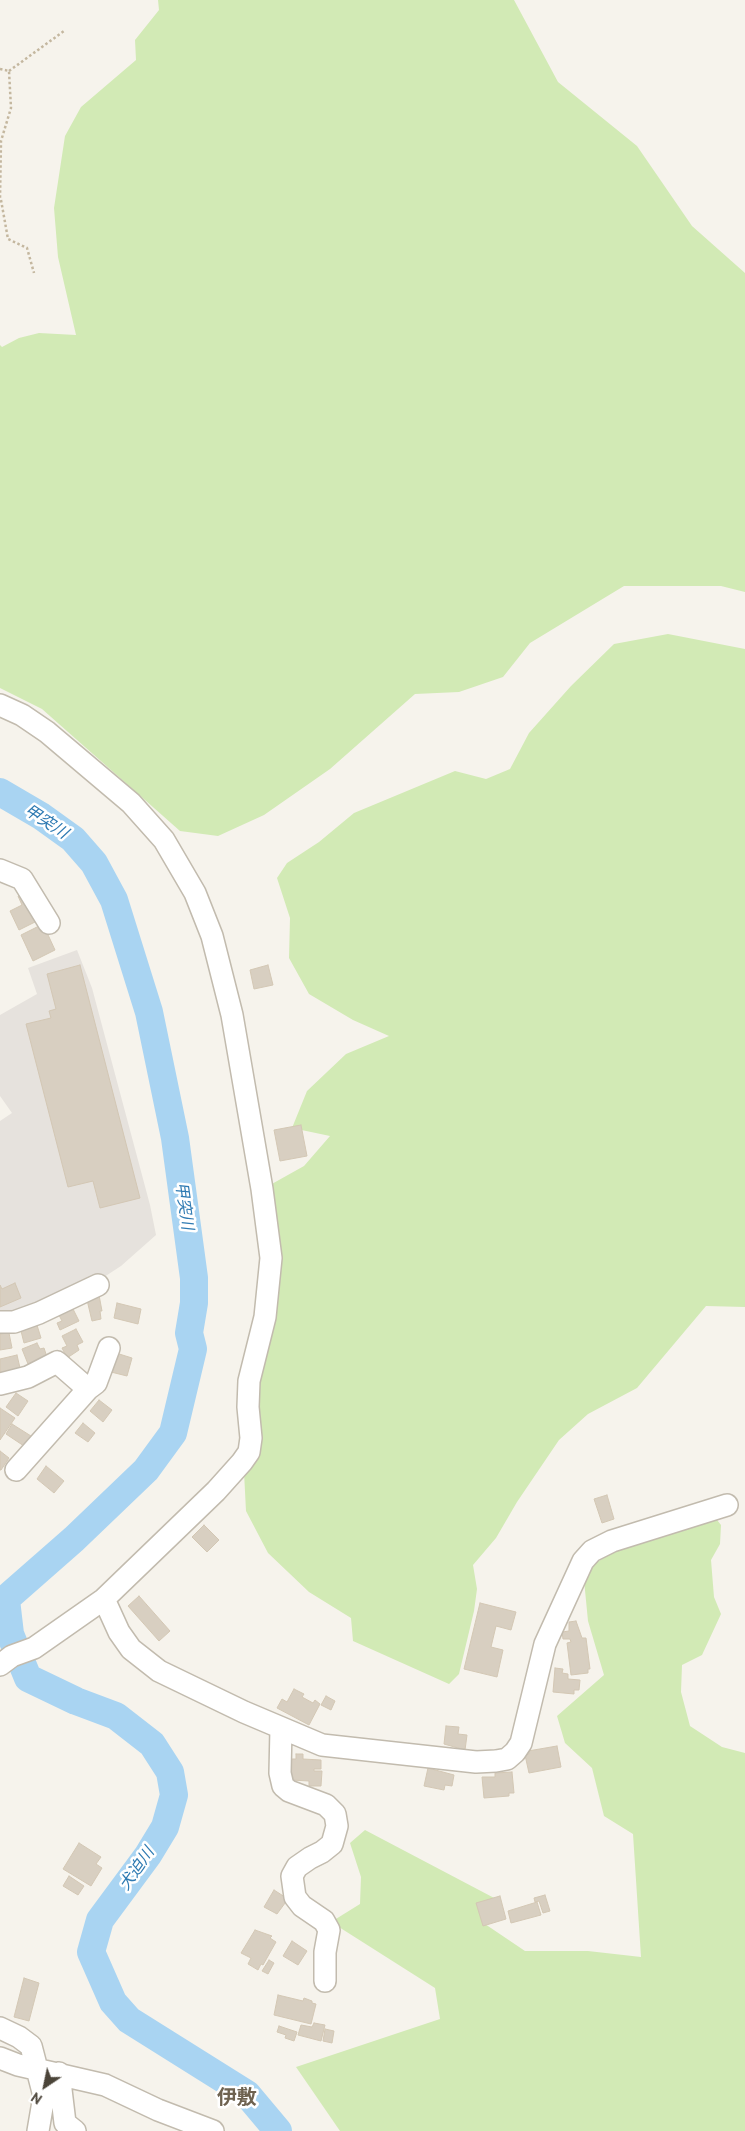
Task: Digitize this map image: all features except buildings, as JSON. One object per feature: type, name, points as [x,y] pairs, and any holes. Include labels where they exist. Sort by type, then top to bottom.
[{"type":"street","points":[[0,706],[22,715],[47,732],[131,803],[164,840],[194,893],[212,936],[232,1014],[262,1189],[271,1258],[265,1317],[249,1381],[248,1407],[251,1438],[249,1452],[216,1491],[104,1599],[34,1648],[6,1660]]},
{"type":"street","points":[[0,870],[22,879],[49,923]]},
{"type":"street","points":[[0,1322],[14,1322],[39,1313],[98,1285]]},
{"type":"street","points":[[16,1470],[88,1389],[96,1383],[109,1348]]},
{"type":"street","points":[[0,1384],[28,1377],[57,1362],[88,1389]]},
{"type":"street","points":[[104,1599],[119,1632],[132,1649],[159,1671],[322,1745],[476,1762],[507,1759],[521,1743],[545,1644],[583,1561],[592,1551],[612,1541],[727,1505]]},
{"type":"street","points":[[281,1728],[280,1773],[283,1786],[289,1791],[326,1805],[335,1814],[337,1826],[332,1844],[297,1867],[292,1876],[295,1897],[302,1906],[324,1921],[329,1930],[325,1952],[325,1981]]},
{"type":"street","points":[[0,2028],[19,2037],[31,2046],[48,2071],[65,2123],[75,2131]]},
{"type":"street","points":[[0,2058],[18,2065],[106,2085],[158,2110],[213,2131]]},
{"type":"street","points":[[38,2131],[48,2071]]},
{"type":"path","points":[[0,69],[9,71],[64,31]]},
{"type":"path","points":[[9,71],[11,108],[1,141],[1,200],[8,239],[27,248],[34,273]]},
{"type":"shaded area","points":[[77,950],[92,988],[150,1205],[156,1235],[121,1266],[101,1279],[0,1317],[0,1121],[12,1113],[0,1096],[0,1015],[37,994],[28,968]]},
{"type":"green space","points":[[158,0],[514,0],[558,82],[637,146],[692,226],[745,273],[745,592],[721,586],[624,586],[530,643],[503,677],[459,692],[415,694],[330,769],[264,815],[218,836],[180,831],[42,709],[0,688],[0,345],[2,347],[19,338],[39,333],[76,335],[58,257],[54,208],[65,136],[81,107],[136,60],[135,40],[159,10]]},
{"type":"green space","points":[[668,634],[745,649],[745,1307],[706,1306],[637,1388],[588,1414],[559,1440],[517,1502],[496,1538],[473,1565],[477,1589],[474,1611],[459,1674],[449,1684],[353,1641],[351,1618],[309,1592],[268,1553],[246,1511],[244,1472],[277,1286],[277,1220],[270,1185],[304,1166],[330,1136],[292,1128],[307,1091],[346,1054],[389,1036],[353,1020],[309,994],[289,958],[290,918],[277,878],[287,863],[319,842],[354,813],[455,771],[486,779],[510,769],[529,733],[571,686],[614,644]]},
{"type":"green space","points":[[713,1515],[721,1525],[720,1544],[711,1560],[714,1597],[721,1614],[702,1655],[682,1665],[681,1692],[690,1726],[722,1747],[745,1753],[745,2131],[340,2131],[296,2067],[440,2019],[435,1988],[331,1922],[360,1904],[361,1877],[350,1843],[365,1830],[498,1900],[482,1922],[525,1951],[588,1951],[641,1957],[633,1834],[604,1816],[592,1768],[565,1743],[557,1716],[604,1675],[588,1621],[584,1580],[594,1564],[618,1549]]},
{"type":"waterway","name":"甲突川","points":[[0,792],[41,816],[73,839],[94,863],[114,900],[149,1012],[175,1138],[194,1278],[194,1303],[189,1333],[193,1349],[173,1433],[146,1470],[74,1539],[0,1604]]},
{"type":"waterway","name":"犬迫川","points":[[6,1600],[10,1634],[28,1678],[76,1701],[116,1716],[152,1744],[170,1772],[174,1795],[165,1827],[148,1855],[100,1920],[91,1952],[113,2002],[129,2020],[247,2094],[278,2131]]},
{"type":"district","name":"伊敷","points":[[237,2098]]}]
